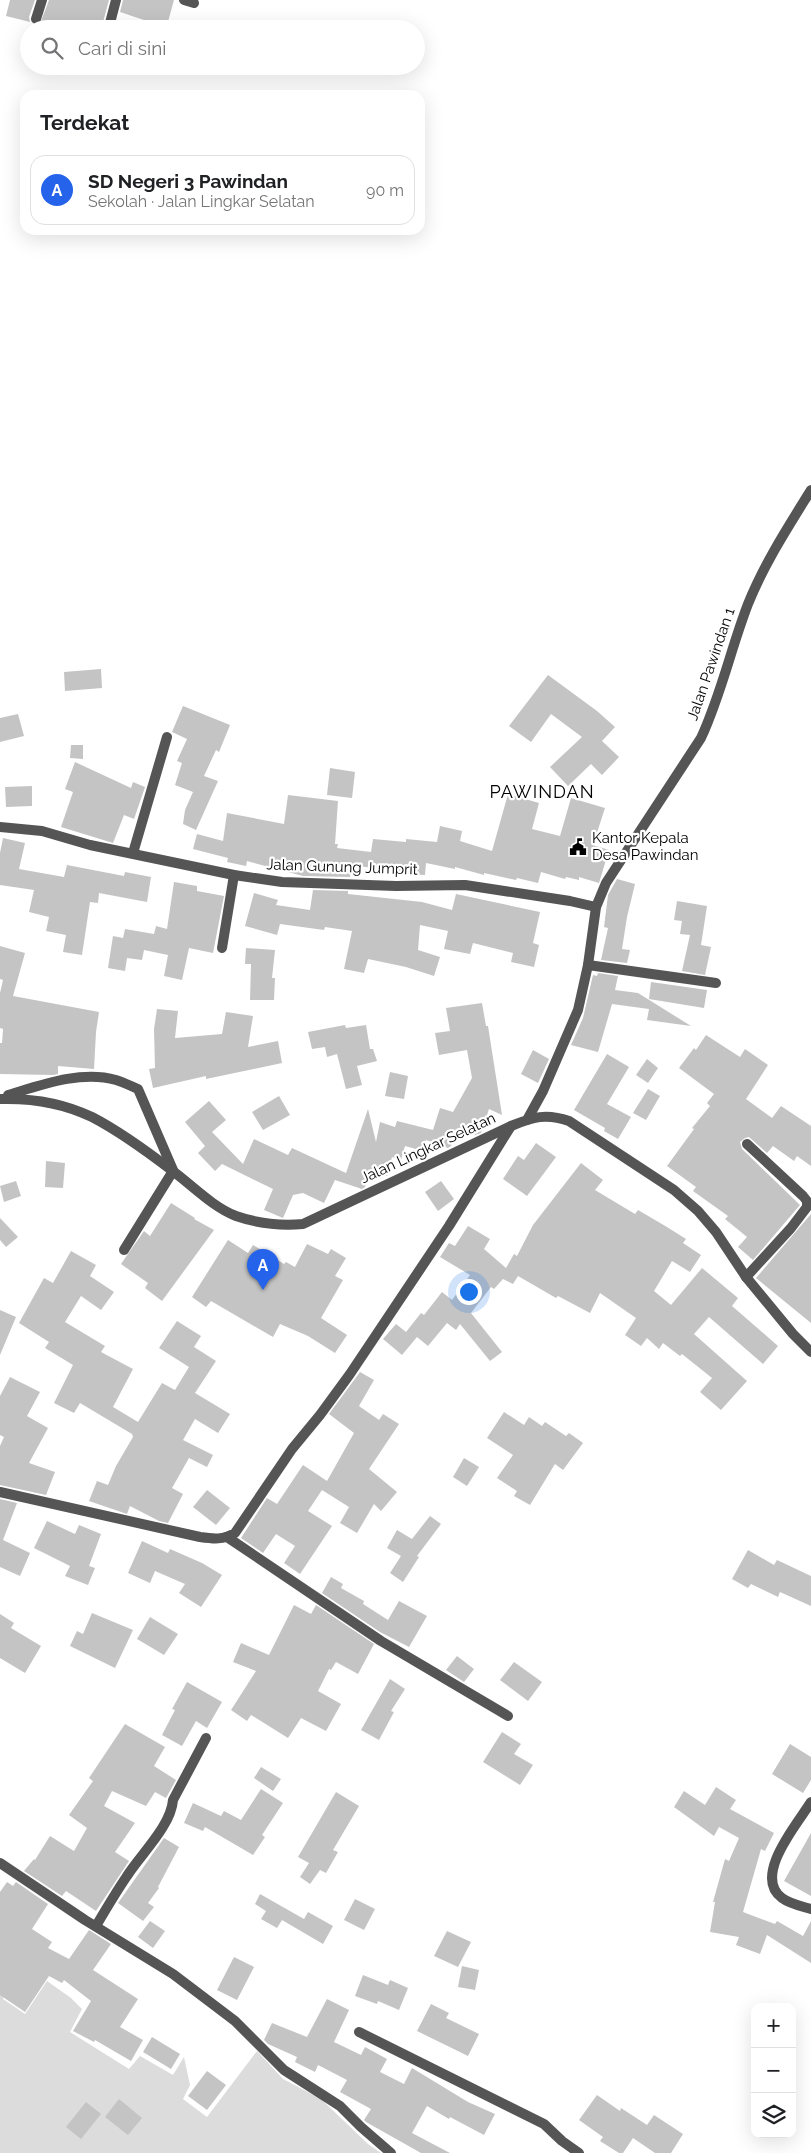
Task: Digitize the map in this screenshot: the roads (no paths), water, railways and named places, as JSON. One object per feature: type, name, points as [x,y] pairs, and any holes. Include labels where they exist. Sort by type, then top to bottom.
[{"type":"street","points":[[36,18],[42,0]]},
{"type":"street","points":[[111,20],[116,0]]},
{"type":"street","name":"Jalan Pawindan 1","points":[[526,1120],[543,1091],[578,1010],[588,965],[596,907],[606,883],[701,738],[711,716],[748,605],[764,567],[811,490]]},
{"type":"street","points":[[133,853],[167,737]]},
{"type":"street","name":"Jalan Gunung Jumprit","points":[[0,826],[42,831],[90,845],[234,875],[282,882],[388,886],[465,885],[596,907]]},
{"type":"street","points":[[222,948],[234,875]]},
{"type":"street","points":[[588,965],[716,983]]},
{"type":"street","points":[[0,1098],[53,1082],[90,1077],[115,1079],[138,1088],[173,1171],[124,1250]]},
{"type":"street","name":"Jalan Lingkar Selatan","points":[[0,1098],[45,1101],[72,1109],[111,1128],[173,1171],[213,1203],[235,1215],[259,1223],[279,1226],[303,1224],[526,1120],[549,1116],[569,1121],[674,1190],[698,1211],[716,1232],[746,1277],[793,1334],[811,1352]]},
{"type":"street","points":[[0,1492],[200,1537],[227,1538],[235,1532],[292,1449],[320,1416],[350,1374],[449,1226],[511,1126]]},
{"type":"street","points":[[746,1277],[791,1228],[807,1207],[807,1201],[803,1196],[747,1144]]},
{"type":"street","points":[[227,1538],[381,1642],[508,1716]]},
{"type":"street","points":[[96,1926],[127,1875],[161,1830],[172,1809],[173,1800],[206,1738]]},
{"type":"street","points":[[811,1802],[777,1853],[771,1874],[776,1893],[782,1899],[811,1909]]},
{"type":"street","points":[[0,1863],[173,1974],[235,2021],[284,2070],[340,2106],[391,2153]]},
{"type":"street","points":[[359,2032],[544,2124],[562,2141],[580,2153]]},
{"type":"place","name":"Kantor Kepala Desa Pawindan","points":[[578,847]]},
{"type":"place","name":"SD Negeri 3 Pawindan","points":[[263,1290]]},
{"type":"district","name":"PAWINDAN","points":[[542,792]]}]
